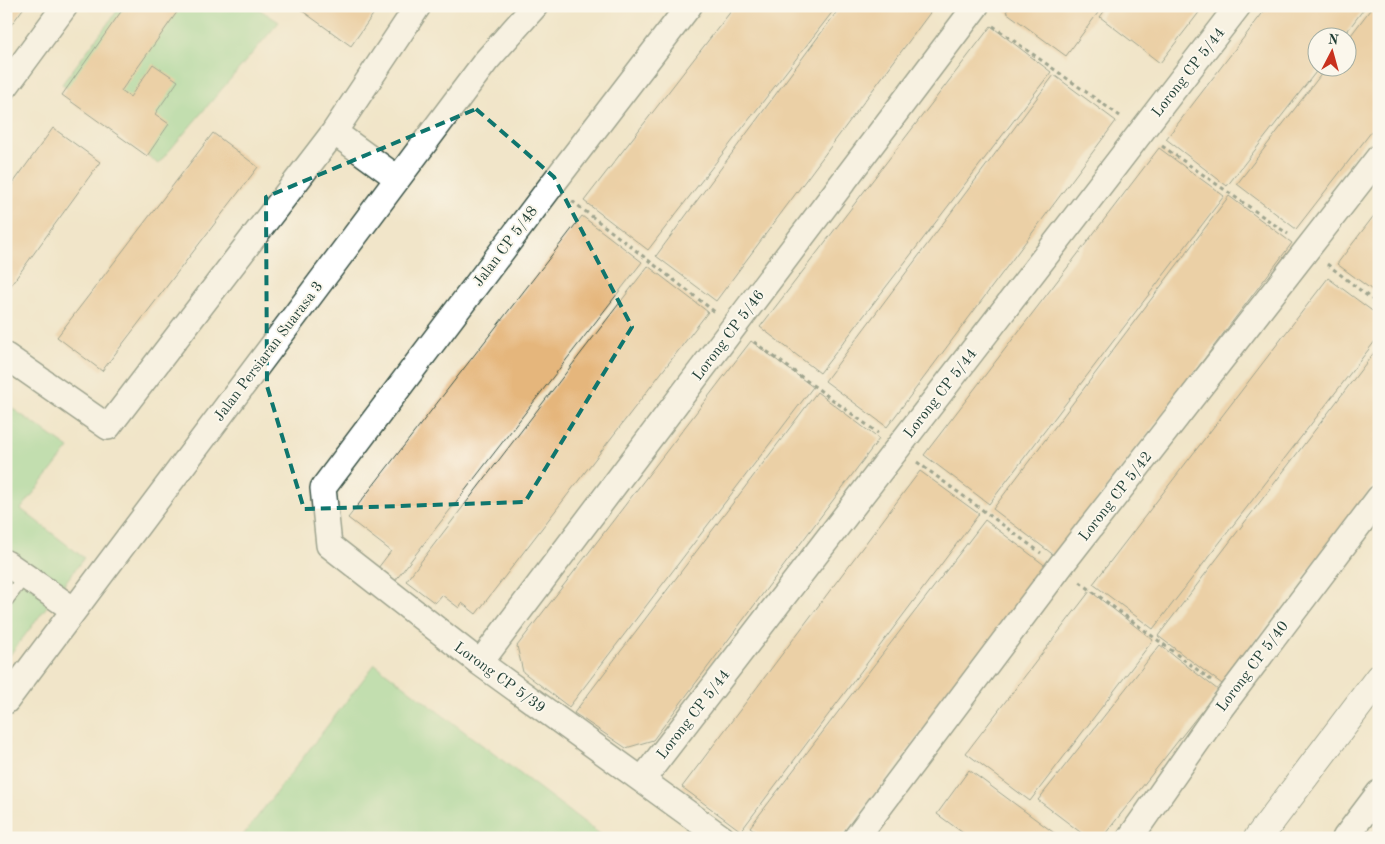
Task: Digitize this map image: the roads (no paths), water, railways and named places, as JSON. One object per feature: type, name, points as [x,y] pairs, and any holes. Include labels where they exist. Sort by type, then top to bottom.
[{"type":"street","points":[[6,86],[65,6]]},
{"type":"street","points":[[6,356],[108,427],[334,132],[418,6]]},
{"type":"street","name":"Jalan Persiaran Suarasa 3","points":[[6,701],[486,61],[535,6]]},
{"type":"street","name":"Jalan CP 5/48","points":[[323,488],[689,6]]},
{"type":"street","name":"Lorong CP 5/44","points":[[642,780],[1238,6]]},
{"type":"street","name":"Lorong CP 5/46","points":[[480,663],[974,9]]},
{"type":"street","points":[[334,132],[397,178]]},
{"type":"street","name":"Lorong CP 5/42","points":[[856,838],[1062,564],[1379,157]]},
{"type":"street","name":"Lorong CP 5/39","points":[[323,488],[329,545],[480,663],[722,838]]},
{"type":"street","name":"Lorong CP 5/40","points":[[1130,838],[1220,709],[1379,498]]},
{"type":"street","points":[[16,569],[74,610]]},
{"type":"street","points":[[1258,838],[1379,678]]},
{"type":"street","points":[[1345,838],[1379,793]]},
{"type":"lane","points":[[6,601],[16,569]]}]
